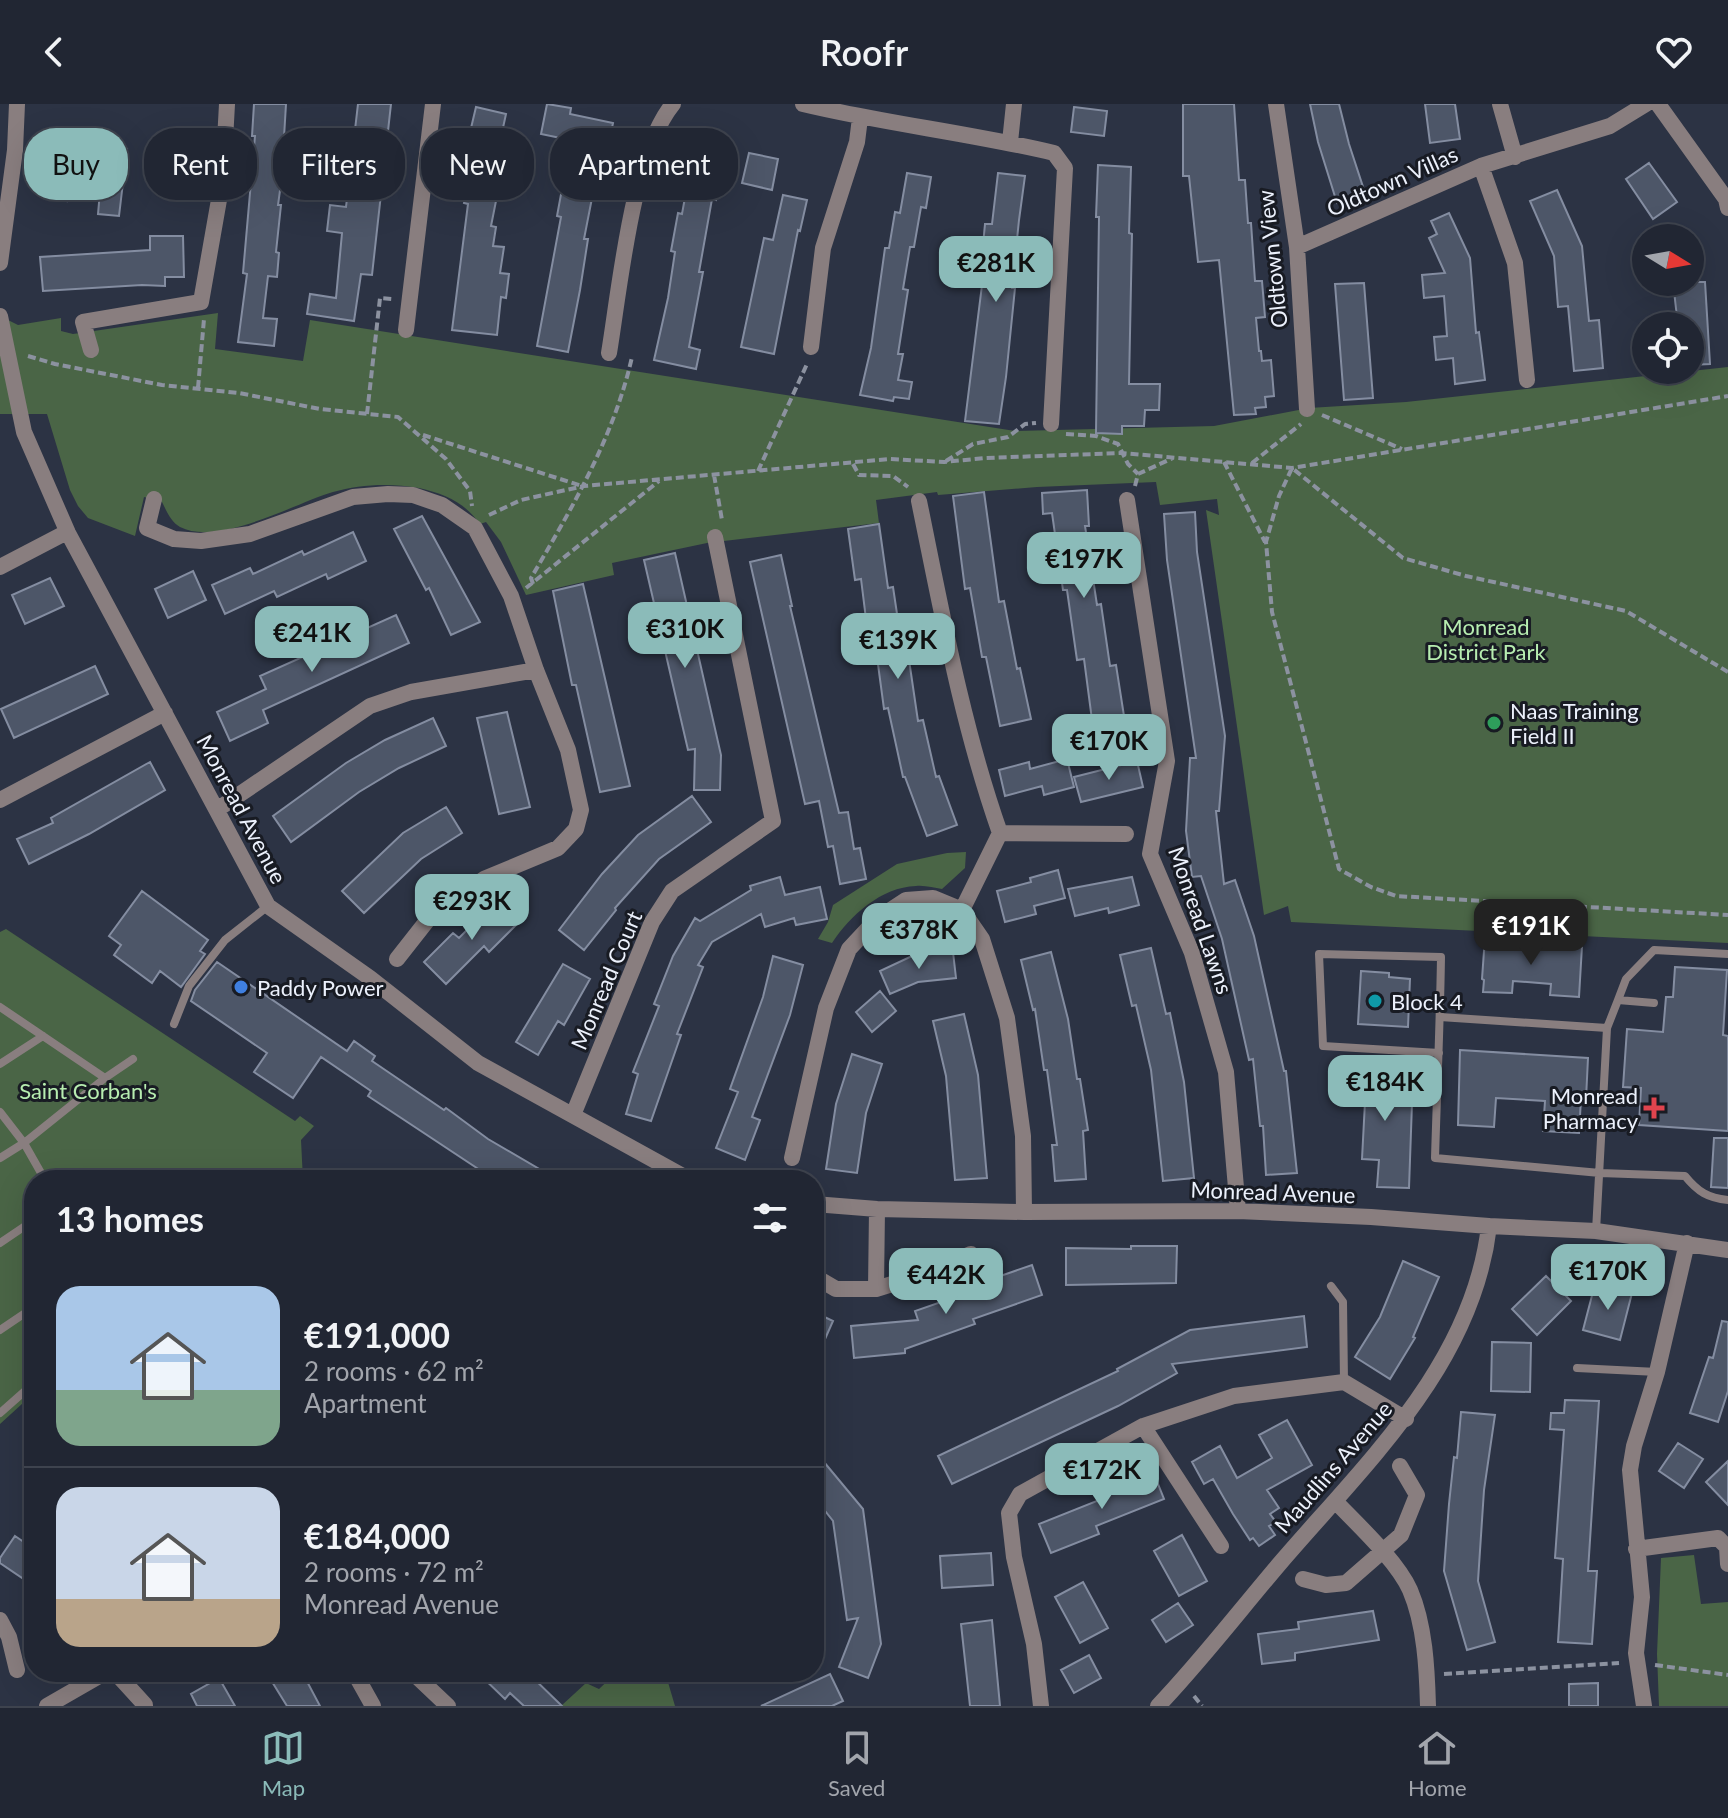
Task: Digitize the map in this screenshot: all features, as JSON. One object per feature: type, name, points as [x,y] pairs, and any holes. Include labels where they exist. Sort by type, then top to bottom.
[{"type":"street","points":[[0,263],[15,150],[17,104]]},
{"type":"street","points":[[91,350],[83,322],[201,302],[223,177],[227,104]]},
{"type":"street","points":[[406,330],[433,104]]},
{"type":"street","points":[[609,353],[638,182],[665,114],[673,104]]},
{"type":"street","points":[[803,104],[860,118],[1010,142],[1054,153],[1065,168],[1044,423]]},
{"type":"street","points":[[1010,142],[1014,104]]},
{"type":"street","name":"Oldtown View","points":[[1276,104],[1297,247],[1309,414]]},
{"type":"street","points":[[1500,104],[1515,157]]},
{"type":"street","points":[[1481,166],[1610,126],[1646,104]]},
{"type":"street","points":[[1658,104],[1726,199],[1728,208]]},
{"type":"street","points":[[811,347],[823,248],[857,142],[860,118]]},
{"type":"street","name":"Oldtown Villas","points":[[1297,247],[1481,166],[1515,263],[1527,380]]},
{"type":"street","name":"Monread Avenue","points":[[0,316],[24,432],[67,532],[268,906],[370,978],[478,1063],[672,1170]]},
{"type":"street","points":[[154,499],[147,528],[174,539],[201,541],[250,534],[353,497],[413,495],[442,505],[475,528],[511,596],[568,750],[581,810],[576,829],[558,848],[484,879],[430,917],[397,959]]},
{"type":"street","name":"Monread Lawns","points":[[1127,500],[1167,761],[1150,854],[1192,953],[1226,1072],[1238,1211]]},
{"type":"street","points":[[919,501],[961,703],[978,771],[1000,833],[962,910]]},
{"type":"street","points":[[0,567],[67,532]]},
{"type":"street","name":"Monread Court","points":[[573,1115],[652,922],[672,891],[773,821],[715,537]]},
{"type":"street","points":[[218,809],[370,706],[411,692],[536,670]]},
{"type":"street","points":[[0,800],[165,713]]},
{"type":"street","points":[[1000,833],[1126,834]]},
{"type":"street","points":[[792,1158],[826,1008],[849,949],[877,919],[906,900],[933,898],[962,910],[982,939],[1007,1018],[1023,1136],[1024,1212]]},
{"type":"street","name":"Monread Avenue","points":[[824,1205],[1024,1212],[1238,1211],[1371,1217],[1596,1231],[1728,1250]]},
{"type":"street","points":[[876,1289],[877,1209]]},
{"type":"street","name":"Maudlins Avenue","points":[[1158,1706],[1406,1419],[1466,1318],[1487,1245],[1489,1226]]},
{"type":"street","points":[[1644,1706],[1636,1653],[1642,1597],[1630,1470],[1687,1243]]},
{"type":"street","points":[[824,1282],[836,1289],[876,1289],[971,1254]]},
{"type":"street","points":[[1041,1706],[1034,1644],[1014,1557],[1009,1513],[1020,1494],[1143,1426],[1234,1396],[1344,1382],[1406,1419]]},
{"type":"street","points":[[1143,1426],[1221,1546]]},
{"type":"street","points":[[1303,1579],[1326,1585],[1346,1583],[1401,1535],[1417,1495],[1400,1466]]},
{"type":"street","points":[[1335,1501],[1383,1552],[1410,1589],[1420,1626],[1428,1706]]},
{"type":"street","points":[[1636,1549],[1718,1538],[1727,1547],[1728,1564]]},
{"type":"street","points":[[0,1620],[9,1637],[17,1670]]},
{"type":"street","points":[[47,1706],[89,1682]]},
{"type":"street","points":[[124,1682],[145,1705]]},
{"type":"street","points":[[360,1682],[373,1706]]},
{"type":"street","points":[[423,1682],[448,1706]]},
{"type":"lane","points":[[174,1024],[189,986],[225,940],[268,906]]},
{"type":"lane","points":[[1596,1231],[1607,1028],[1626,979],[1654,950],[1728,954]]},
{"type":"lane","points":[[1439,1053],[1323,1046],[1319,954],[1441,957],[1439,1053],[1435,1158],[1600,1173],[1685,1176],[1695,1188],[1710,1198],[1728,1200]]},
{"type":"lane","points":[[1618,1000],[1654,1003]]},
{"type":"lane","points":[[0,1007],[105,1078]]},
{"type":"lane","points":[[1440,1017],[1607,1028]]},
{"type":"lane","points":[[0,1064],[43,1036]]},
{"type":"lane","points":[[0,1158],[133,1059]]},
{"type":"lane","points":[[0,1112],[24,1143],[39,1170]]},
{"type":"lane","points":[[0,1243],[24,1227]]},
{"type":"lane","points":[[1331,1286],[1343,1302],[1344,1382]]},
{"type":"lane","points":[[0,1330],[24,1314]]},
{"type":"lane","points":[[1577,1368],[1657,1372]]},
{"type":"lane","points":[[0,1413],[24,1392]]},
{"type":"path","points":[[367,414],[380,298],[410,301]]},
{"type":"path","points":[[198,388],[204,322],[202,309]]},
{"type":"path","points":[[758,471],[811,356],[811,347]]},
{"type":"path","points":[[22,357],[32,355],[55,364],[162,385],[239,393],[320,409],[398,417],[446,459],[470,491],[475,528]]},
{"type":"path","points":[[533,584],[531,578],[584,486],[626,385],[632,357]]},
{"type":"path","points":[[475,528],[489,515],[521,500],[584,486],[890,459],[944,462],[1122,453],[1292,468],[1728,396]]},
{"type":"path","points":[[1250,464],[1309,414],[1402,450]]},
{"type":"path","points":[[944,462],[973,444],[1008,437],[1025,424],[1044,423],[1067,434],[1096,436],[1118,444],[1138,474],[1134,492],[1127,500]]},
{"type":"path","points":[[418,434],[584,486]]},
{"type":"path","points":[[1138,474],[1175,457]]},
{"type":"path","points":[[1224,462],[1266,542]]},
{"type":"path","points":[[853,464],[859,475],[893,476],[904,482],[919,501]]},
{"type":"path","points":[[1292,468],[1279,496],[1266,542],[1272,612],[1339,869],[1371,887],[1396,896],[1728,915]]},
{"type":"path","points":[[1292,468],[1403,558],[1466,576],[1626,611],[1728,672]]},
{"type":"path","points":[[714,475],[724,530],[715,537]]},
{"type":"path","points":[[511,596],[533,584],[661,480]]},
{"type":"path","points":[[1426,1675],[1637,1662],[1728,1675]]},
{"type":"path","points":[[1193,1695],[1202,1706]]},
{"type":"green space","name":"Monread District Park","points":[[218,313],[215,349],[303,361],[310,320],[1015,431],[1214,426],[1309,408],[1406,402],[1632,377],[1632,384],[1704,384],[1704,370],[1728,367],[1728,943],[1291,922],[1288,906],[1264,915],[1206,510],[1219,515],[1217,499],[1160,505],[1156,482],[938,495],[937,492],[876,500],[879,523],[707,543],[612,563],[614,575],[526,595],[501,542],[486,522],[480,524],[453,500],[419,488],[376,485],[343,489],[257,521],[215,532],[196,532],[180,527],[171,519],[162,502],[144,497],[135,536],[88,518],[70,490],[47,414],[0,414],[0,316],[18,325],[61,318],[61,331],[73,334]]},
{"type":"green space","points":[[966,852],[965,868],[942,889],[919,886],[891,892],[857,913],[832,943],[818,939],[833,905],[897,864]]},
{"type":"green space","name":"Saint Corban's","points":[[6,929],[295,1121],[300,1116],[314,1126],[301,1140],[302,1170],[24,1170],[24,1402],[0,1424],[0,932]]},
{"type":"green space","points":[[1694,1555],[1701,1604],[1728,1602],[1728,1706],[1659,1706],[1657,1654],[1661,1558]]},
{"type":"green space","points":[[606,1682],[668,1682],[675,1706],[561,1706],[586,1683],[599,1689]]},
{"type":"building","points":[[254,104],[286,104],[285,128],[273,128],[273,200],[279,200],[278,205],[281,205],[276,252],[279,253],[277,277],[268,276],[263,318],[277,319],[274,346],[238,342],[247,274],[243,273],[249,200],[257,200],[257,128],[252,128]]},
{"type":"building","points":[[358,104],[391,104],[388,128],[355,128]]},
{"type":"building","points":[[547,104],[571,108],[570,114],[613,123],[612,128],[550,128],[550,136],[541,134]]},
{"type":"building","points":[[1183,104],[1234,104],[1239,180],[1245,180],[1255,281],[1262,281],[1265,317],[1256,318],[1259,351],[1262,361],[1271,360],[1274,396],[1265,397],[1266,407],[1255,408],[1256,414],[1234,415],[1219,260],[1198,262],[1189,176],[1183,176]]},
{"type":"building","points":[[1310,104],[1339,104],[1365,193],[1337,203]]},
{"type":"building","points":[[1425,104],[1455,104],[1460,139],[1430,143]]},
{"type":"building","points":[[476,107],[506,114],[503,128],[471,128]]},
{"type":"building","points":[[1074,107],[1107,111],[1104,136],[1071,132]]},
{"type":"building","points":[[749,153],[778,159],[772,190],[742,183]]},
{"type":"building","points":[[1649,163],[1677,202],[1653,219],[1626,179]]},
{"type":"building","points":[[1098,165],[1131,167],[1129,384],[1160,384],[1159,410],[1145,410],[1144,426],[1122,426],[1122,434],[1096,433]]},
{"type":"building","points":[[907,173],[931,177],[926,208],[921,207],[914,247],[910,247],[903,289],[908,290],[898,354],[903,354],[898,380],[912,382],[909,399],[894,397],[893,401],[860,395],[871,348],[885,248],[889,248],[895,212],[900,213]]},
{"type":"building","points":[[998,173],[1025,176],[999,424],[965,421],[983,277],[980,277],[985,224],[992,224]]},
{"type":"building","points":[[1557,190],[1582,246],[1589,321],[1599,320],[1603,368],[1574,371],[1568,306],[1558,307],[1554,256],[1530,201]]},
{"type":"building","points":[[783,195],[807,200],[798,230],[774,354],[741,347],[764,238],[773,240]]},
{"type":"building","points":[[99,200],[121,200],[119,216],[98,214]]},
{"type":"building","points":[[347,200],[380,200],[372,275],[361,274],[354,321],[307,314],[310,294],[336,298],[342,233],[327,231],[330,205],[346,207]]},
{"type":"building","points":[[465,200],[496,200],[491,226],[496,227],[493,246],[504,247],[500,273],[509,274],[506,298],[501,297],[497,335],[452,330],[468,204]]},
{"type":"building","points":[[560,200],[592,200],[584,239],[588,239],[568,352],[537,346],[561,217],[557,216]]},
{"type":"building","points":[[685,200],[712,200],[689,347],[700,350],[696,369],[654,360],[668,298],[675,252],[671,251],[678,213],[682,214]]},
{"type":"building","points":[[1449,213],[1470,258],[1476,333],[1479,332],[1485,380],[1455,384],[1453,358],[1436,360],[1434,337],[1447,336],[1444,296],[1424,298],[1422,275],[1445,273],[1429,238],[1437,234],[1431,221]]},
{"type":"building","points":[[150,236],[183,236],[184,277],[165,277],[165,286],[43,291],[40,257],[150,250]]},
{"type":"building","points":[[1705,282],[1710,364],[1704,364],[1704,312],[1676,312],[1675,296],[1704,296]]},
{"type":"building","points":[[1364,283],[1373,398],[1344,400],[1335,284]]},
{"type":"building","points":[[1087,490],[1089,526],[1085,526],[1097,605],[1101,604],[1110,666],[1116,665],[1124,716],[1092,720],[1084,659],[1077,660],[1067,590],[1063,590],[1052,513],[1043,514],[1042,493]]},
{"type":"building","points":[[984,492],[999,602],[1004,601],[1017,669],[1020,668],[1031,719],[1000,726],[986,657],[982,657],[970,588],[965,589],[953,496]]},
{"type":"building","points":[[1195,512],[1197,552],[1225,736],[1219,811],[1216,811],[1224,884],[1235,880],[1254,936],[1286,1071],[1297,1173],[1266,1175],[1263,1126],[1260,1126],[1253,1059],[1249,1060],[1222,939],[1201,876],[1192,877],[1186,831],[1190,758],[1196,758],[1167,560],[1164,514]]},
{"type":"building","points":[[422,516],[480,622],[451,635],[429,588],[426,590],[394,529]]},
{"type":"building","points":[[879,524],[888,588],[893,587],[903,654],[908,653],[918,721],[923,720],[936,777],[939,776],[957,825],[927,836],[903,777],[888,708],[884,709],[875,642],[869,643],[861,579],[855,580],[848,529]]},
{"type":"building","points":[[353,532],[366,561],[328,579],[326,574],[277,597],[274,591],[225,614],[212,585],[250,568],[253,574],[302,551],[304,555]]},
{"type":"building","points":[[675,553],[721,755],[720,790],[694,790],[695,749],[688,750],[644,560]]},
{"type":"building","points":[[781,555],[790,606],[839,813],[848,812],[854,849],[860,848],[866,879],[840,884],[833,846],[828,847],[819,801],[805,804],[750,562]]},
{"type":"building","points":[[193,571],[206,600],[168,618],[155,589]]},
{"type":"building","points":[[50,578],[64,606],[25,624],[12,595]]},
{"type":"building","points":[[583,584],[630,786],[600,792],[576,685],[572,685],[553,591]]},
{"type":"building","points":[[396,615],[409,643],[263,710],[268,723],[230,741],[217,712],[266,689],[260,676]]},
{"type":"building","points":[[95,666],[108,694],[14,738],[1,709]]},
{"type":"building","points":[[507,712],[530,807],[499,814],[477,718]]},
{"type":"building","points":[[433,718],[446,746],[399,768],[359,792],[291,842],[273,816],[346,763],[385,740]]},
{"type":"building","points":[[1067,759],[1074,787],[1044,795],[1042,786],[1005,796],[999,770],[1029,762],[1030,769]]},
{"type":"building","points":[[1137,761],[1143,787],[1081,802],[1074,777]]},
{"type":"building","points":[[150,762],[165,790],[29,864],[17,839],[53,823],[51,818]]},
{"type":"building","points":[[692,796],[711,822],[659,859],[615,908],[584,950],[559,930],[602,874],[638,835]]},
{"type":"building","points":[[446,807],[462,833],[421,859],[364,913],[342,891],[403,833]]},
{"type":"building","points":[[1058,870],[1065,898],[1034,906],[1036,914],[1005,922],[997,891],[1031,882],[1030,878]]},
{"type":"building","points":[[780,877],[785,895],[820,887],[827,919],[796,925],[794,918],[765,927],[761,914],[712,942],[698,965],[703,967],[677,1034],[681,1035],[651,1121],[626,1114],[638,1074],[633,1072],[659,1006],[654,1004],[673,956],[695,918],[700,921],[751,890],[750,886]]},
{"type":"building","points":[[1132,877],[1139,905],[1109,913],[1108,908],[1075,916],[1068,889]]},
{"type":"building","points":[[142,891],[208,940],[200,951],[205,954],[181,987],[160,971],[152,983],[114,955],[121,945],[109,936]]},
{"type":"building","points":[[497,900],[519,922],[489,952],[484,946],[446,984],[424,962],[453,933],[459,938]]},
{"type":"building","points":[[1485,937],[1514,939],[1514,947],[1552,950],[1553,944],[1582,946],[1579,997],[1550,995],[1551,984],[1513,981],[1512,993],[1483,992]]},
{"type":"building","points":[[1151,948],[1166,1014],[1170,1013],[1184,1082],[1194,1178],[1163,1181],[1151,1070],[1136,1005],[1132,1006],[1120,955]]},
{"type":"building","points":[[953,952],[956,978],[918,982],[890,994],[880,971],[912,956]]},
{"type":"building","points":[[1051,952],[1068,1019],[1088,1130],[1083,1131],[1086,1179],[1055,1181],[1052,1145],[1057,1145],[1047,1070],[1044,1070],[1035,1009],[1021,960]]},
{"type":"building","points":[[773,956],[803,965],[790,1015],[752,1117],[760,1120],[745,1160],[716,1148],[738,1092],[730,1089],[763,997]]},
{"type":"building","points":[[217,962],[347,1051],[354,1041],[375,1056],[372,1061],[488,1139],[541,1170],[480,1170],[368,1096],[371,1091],[321,1057],[293,1098],[254,1072],[267,1053],[191,1001],[195,990]]},
{"type":"building","points":[[563,964],[590,979],[564,1025],[558,1021],[538,1055],[516,1042]]},
{"type":"building","points":[[1675,967],[1727,970],[1723,1035],[1728,1036],[1728,1131],[1639,1125],[1641,1088],[1623,1087],[1627,1029],[1663,1032],[1666,997],[1673,997]]},
{"type":"building","name":"Block 4","points":[[1361,971],[1389,973],[1389,977],[1410,979],[1408,1027],[1358,1024]]},
{"type":"building","points":[[880,991],[896,1011],[872,1032],[856,1012]]},
{"type":"building","points":[[964,1014],[978,1075],[987,1178],[955,1180],[946,1076],[933,1021]]},
{"type":"building","points":[[1460,1050],[1588,1058],[1586,1099],[1581,1099],[1579,1133],[1543,1131],[1545,1101],[1496,1098],[1494,1127],[1458,1125]]},
{"type":"building","points":[[852,1054],[882,1064],[866,1113],[857,1173],[826,1169],[836,1104]]},
{"type":"building","points":[[1347,1071],[1413,1075],[1409,1188],[1377,1187],[1379,1160],[1362,1159],[1365,1102],[1345,1101]]},
{"type":"building","points":[[1714,1138],[1728,1138],[1728,1188],[1711,1187]]},
{"type":"building","points":[[1131,1246],[1177,1246],[1176,1283],[1066,1285],[1066,1248],[1131,1249]]},
{"type":"building","points":[[1403,1261],[1439,1277],[1415,1338],[1390,1379],[1355,1357],[1380,1317]]},
{"type":"building","points":[[1032,1265],[1042,1295],[973,1319],[975,1324],[905,1349],[905,1353],[854,1358],[851,1326],[918,1320],[915,1311],[984,1287],[983,1282]]},
{"type":"building","points":[[1546,1276],[1571,1301],[1537,1335],[1512,1309]]},
{"type":"building","points":[[1595,1284],[1632,1293],[1620,1340],[1583,1330]]},
{"type":"building","points":[[1304,1316],[1307,1347],[1172,1364],[1177,1373],[1118,1406],[952,1484],[938,1456],[1118,1371],[1190,1330]]},
{"type":"building","points":[[824,1317],[833,1321],[824,1341]]},
{"type":"building","points":[[1722,1321],[1728,1322],[1728,1391],[1718,1422],[1690,1413],[1709,1357],[1713,1358]]},
{"type":"building","points":[[1492,1342],[1531,1343],[1530,1392],[1491,1391]]},
{"type":"building","points":[[1565,1400],[1599,1401],[1588,1571],[1597,1571],[1592,1644],[1558,1642],[1563,1559],[1555,1558],[1564,1430],[1550,1429],[1551,1413],[1564,1413]]},
{"type":"building","points":[[1461,1412],[1495,1415],[1484,1490],[1478,1581],[1495,1642],[1467,1650],[1444,1571]]},
{"type":"building","points":[[1287,1420],[1312,1465],[1267,1490],[1279,1508],[1270,1514],[1276,1522],[1269,1526],[1275,1535],[1259,1546],[1253,1538],[1250,1540],[1213,1479],[1204,1484],[1192,1462],[1220,1446],[1237,1478],[1272,1458],[1259,1435]]},
{"type":"building","points":[[1678,1443],[1703,1459],[1684,1488],[1659,1471]]},
{"type":"building","points":[[1728,1461],[1728,1505],[1706,1482]]},
{"type":"building","points":[[824,1462],[863,1509],[881,1644],[868,1678],[839,1667],[858,1618],[847,1620],[833,1521],[824,1510]]},
{"type":"building","points":[[1152,1469],[1164,1499],[1096,1526],[1099,1534],[1051,1553],[1039,1524],[1107,1497],[1104,1488]]},
{"type":"building","points":[[1182,1535],[1207,1581],[1179,1596],[1154,1551]]},
{"type":"building","points":[[15,1536],[24,1542],[24,1579],[0,1563],[0,1558]]},
{"type":"building","points":[[991,1553],[993,1585],[942,1588],[940,1556]]},
{"type":"building","points":[[1083,1582],[1108,1628],[1080,1643],[1055,1597]]},
{"type":"building","points":[[1178,1603],[1193,1625],[1166,1642],[1152,1620]]},
{"type":"building","points":[[1373,1611],[1379,1640],[1295,1653],[1295,1660],[1262,1664],[1258,1634],[1299,1629],[1298,1622]]},
{"type":"building","points":[[992,1620],[1000,1706],[970,1706],[961,1624]]},
{"type":"building","points":[[1089,1655],[1101,1678],[1074,1693],[1061,1670]]},
{"type":"building","points":[[830,1674],[843,1701],[832,1706],[761,1706],[813,1682],[824,1682],[824,1677]]},
{"type":"building","points":[[212,1682],[221,1682],[235,1706],[197,1706],[191,1694]]},
{"type":"building","points":[[272,1682],[307,1682],[320,1706],[287,1706]]},
{"type":"building","points":[[487,1682],[537,1682],[562,1706],[524,1706],[510,1693],[505,1699]]},
{"type":"building","points":[[1598,1683],[1598,1706],[1569,1706],[1569,1684]]},
{"type":"place","name":"Naas Training Field II","points":[[1494,723]]},
{"type":"place","name":"Paddy Power","points":[[241,987]]},
{"type":"place","name":"Block 4","points":[[1375,1001]]},
{"type":"place","name":"Monread Pharmacy","points":[[1654,1108]]}]
